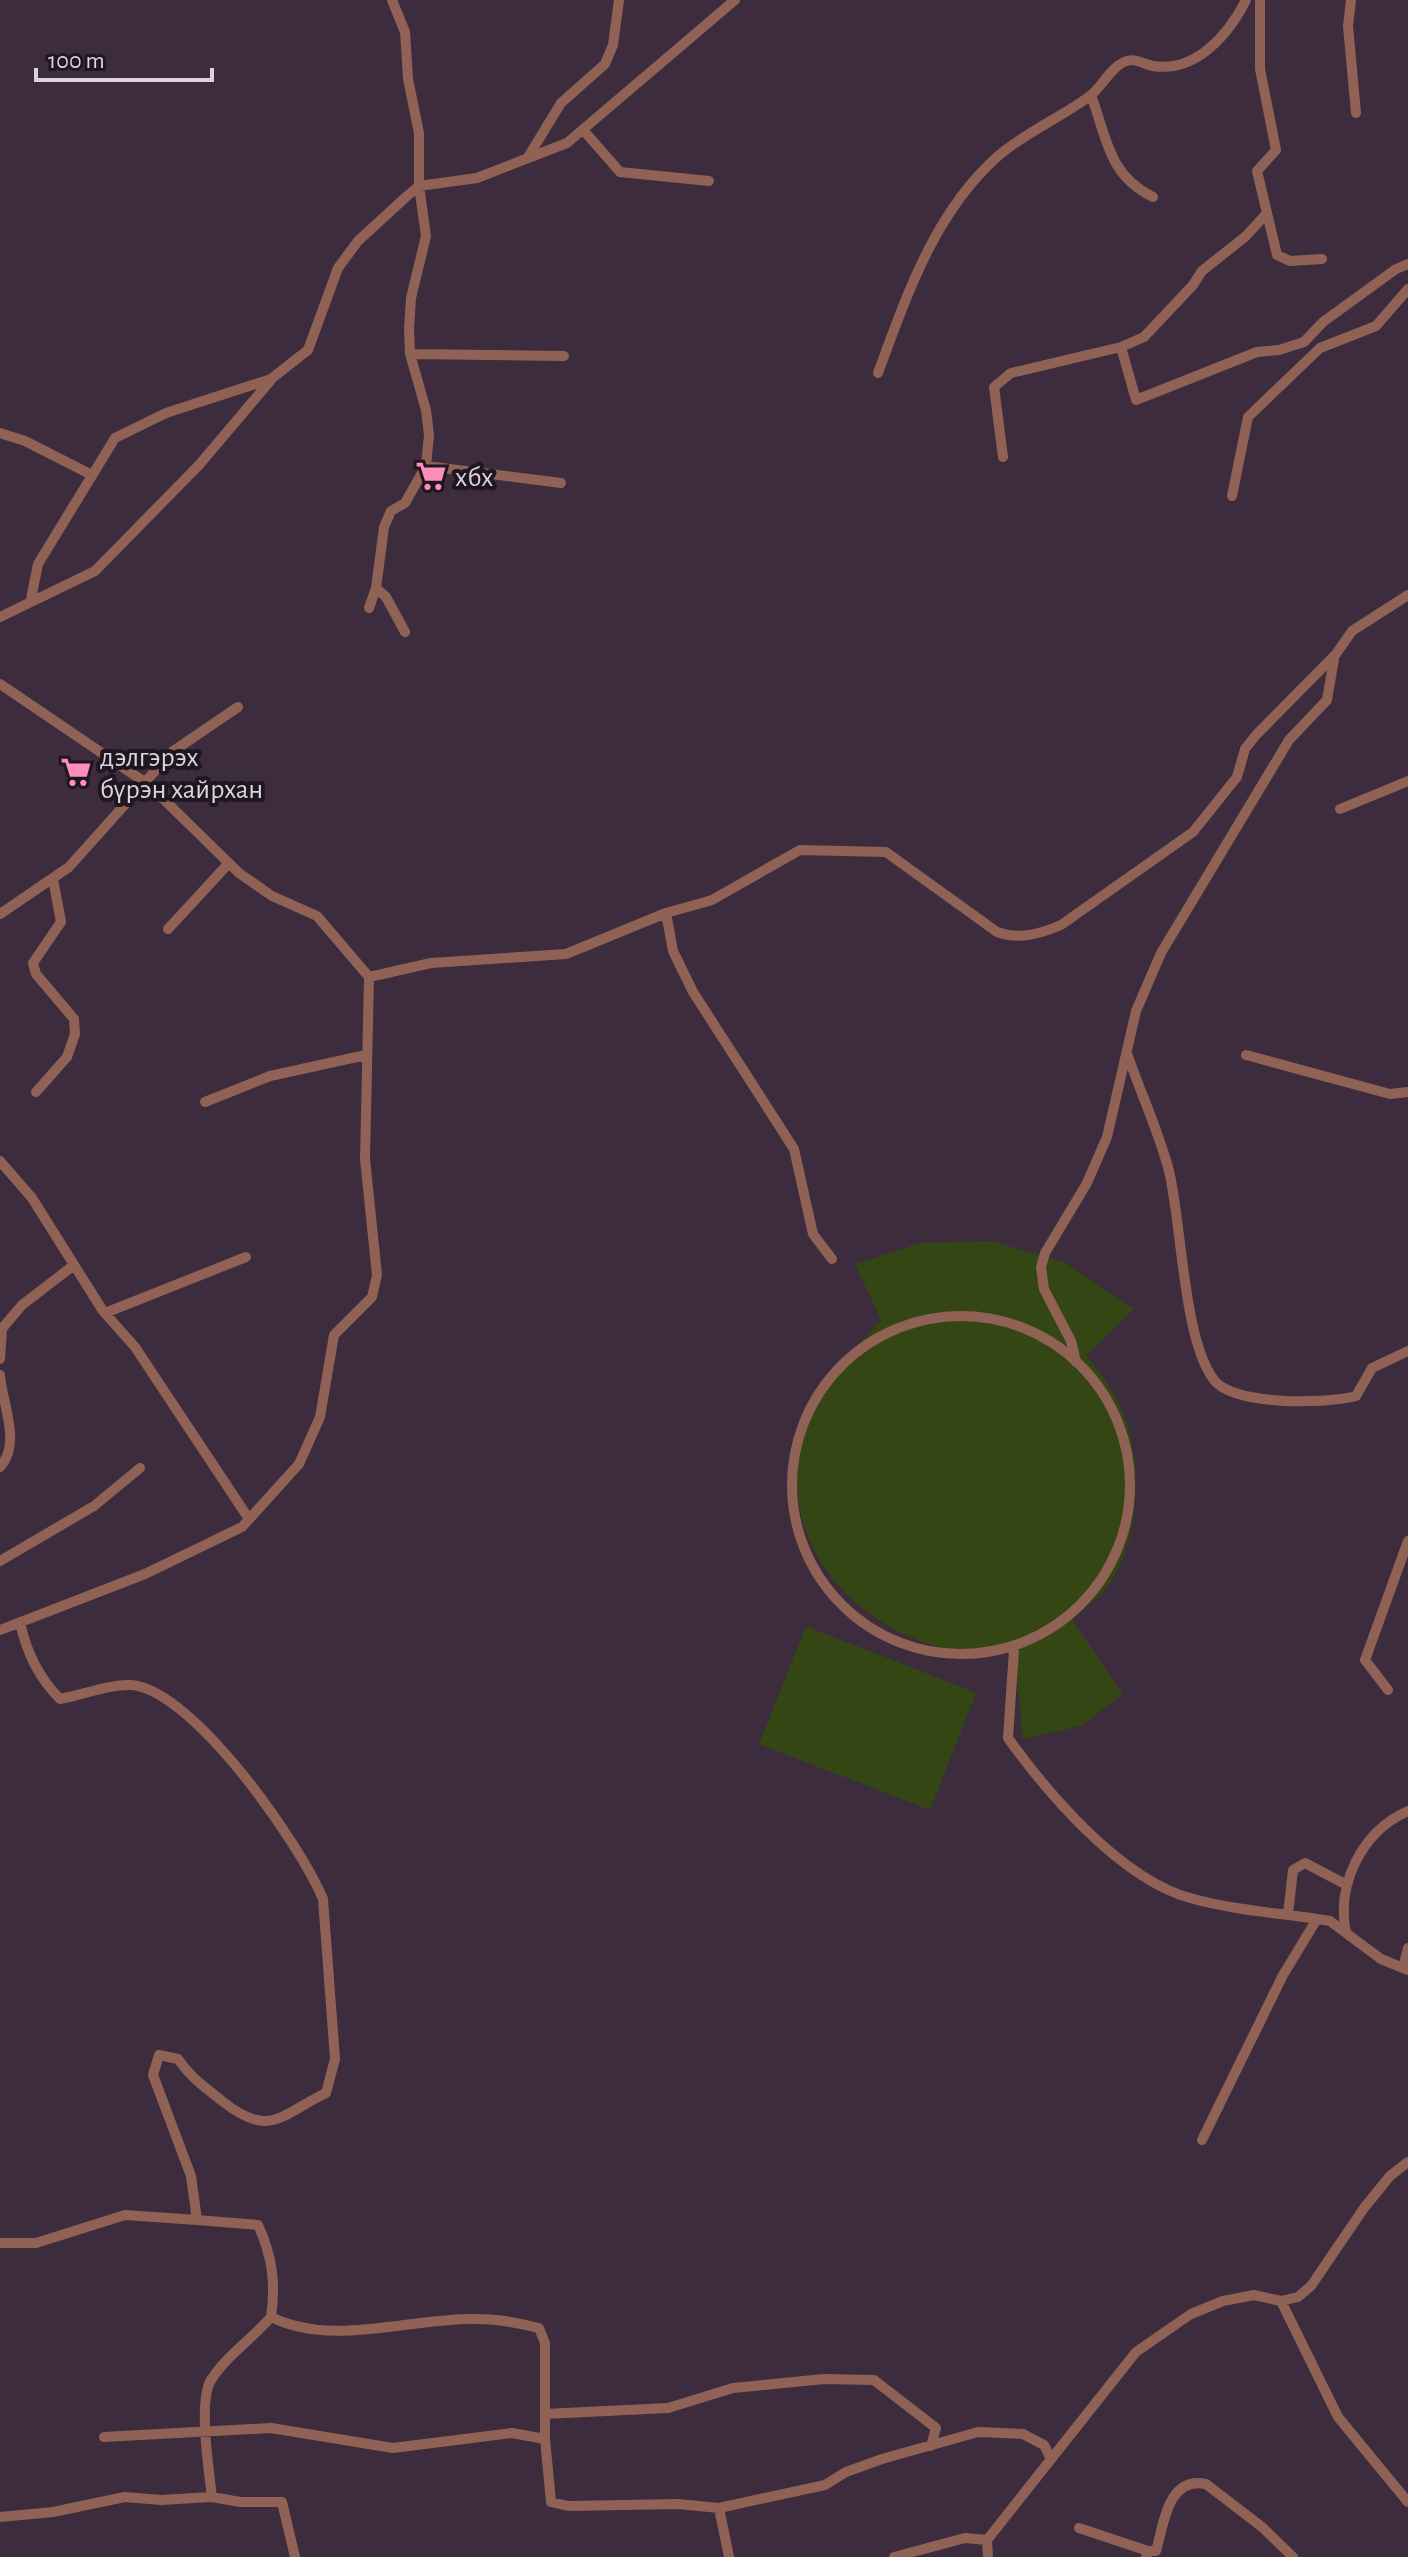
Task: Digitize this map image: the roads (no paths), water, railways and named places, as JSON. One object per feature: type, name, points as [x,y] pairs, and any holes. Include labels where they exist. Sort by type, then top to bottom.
[{"type":"street","points":[[369,608],[376,588],[384,527],[391,511],[405,503],[426,466],[429,435],[426,410],[410,354],[411,298],[426,236],[419,186],[419,133],[408,79],[405,32],[392,0]]},
{"type":"street","points":[[528,157],[561,103],[605,64],[613,45],[619,0]]},
{"type":"street","points":[[0,617],[31,599],[95,571],[112,556],[199,465],[271,379],[308,350],[338,268],[358,241],[419,186],[477,178],[567,143],[735,0]]},
{"type":"street","points":[[878,373],[922,256],[966,193],[997,157],[1091,95],[1120,63],[1132,59],[1155,66],[1180,63],[1210,50],[1246,0]]},
{"type":"street","points":[[1260,0],[1260,69],[1276,150],[1257,171],[1277,255],[1290,261],[1322,259]]},
{"type":"street","points":[[1351,0],[1348,26],[1356,113]]},
{"type":"street","points":[[1091,95],[1116,166],[1133,187],[1153,197]]},
{"type":"street","points":[[584,131],[620,172],[709,181]]},
{"type":"street","points":[[1003,457],[994,387],[1001,379],[1038,366],[1121,347],[1144,337],[1193,285],[1202,271],[1246,236],[1267,213]]},
{"type":"street","points":[[1121,347],[1136,400],[1187,383],[1257,352],[1279,350],[1304,342],[1323,322],[1396,269],[1408,264]]},
{"type":"street","points":[[1232,496],[1248,417],[1320,348],[1376,326],[1408,289]]},
{"type":"street","points":[[410,354],[564,356]]},
{"type":"street","points":[[31,599],[38,564],[107,447],[126,431],[218,393],[271,379]]},
{"type":"street","points":[[0,433],[25,441],[92,475]]},
{"type":"street","points":[[426,466],[561,483]]},
{"type":"street","points":[[376,588],[386,597],[405,632]]},
{"type":"street","points":[[369,977],[431,963],[561,955],[611,939],[666,913],[716,898],[800,850],[886,852],[997,932],[1016,936],[1045,931],[1061,925],[1193,832],[1237,777],[1245,749],[1256,735],[1336,654],[1352,631],[1370,616],[1408,595]]},
{"type":"street","points":[[1076,1362],[1071,1341],[1044,1289],[1041,1267],[1045,1253],[1098,1160],[1136,1011],[1161,953],[1289,740],[1327,700],[1330,668],[1336,654]]},
{"type":"street","points":[[0,684],[145,782],[229,863],[272,896],[317,916],[369,977],[365,1159],[377,1275],[372,1297],[334,1335],[320,1417],[299,1464],[242,1527],[145,1574],[0,1630]]},
{"type":"street","points":[[0,914],[69,867],[172,752],[238,707]]},
{"type":"street","points":[[1340,809],[1408,781]]},
{"type":"street","points":[[168,929],[229,863]]},
{"type":"street","points":[[36,1092],[67,1057],[75,1034],[74,1019],[36,974],[33,963],[61,922],[53,879]]},
{"type":"street","points":[[666,913],[673,951],[693,992],[794,1149],[813,1234],[832,1259]]},
{"type":"street","points":[[1127,1054],[1168,1169],[1187,1295],[1205,1363],[1216,1383],[1239,1394],[1292,1402],[1336,1401],[1356,1396],[1372,1368],[1408,1351]]},
{"type":"street","points":[[205,1102],[270,1076],[366,1055]]},
{"type":"street","points":[[1246,1055],[1390,1094],[1408,1092]]},
{"type":"street","points":[[0,1161],[32,1198],[105,1313],[135,1347],[249,1519]]},
{"type":"street","points":[[105,1313],[246,1257]]},
{"type":"street","points":[[0,1359],[1,1330],[22,1305],[74,1265]]},
{"type":"street","points":[[950,1315],[986,1316],[1019,1325],[1056,1344],[1076,1362],[1109,1402],[1128,1461],[1128,1504],[1123,1536],[1098,1583],[1076,1609],[1014,1650],[947,1654],[914,1648],[885,1637],[843,1607],[825,1587],[801,1537],[794,1489],[799,1437],[825,1382],[879,1338],[950,1315]]},
{"type":"street","points":[[0,1375],[2,1403],[12,1436],[0,1467]]},
{"type":"street","points":[[0,1561],[94,1506],[140,1468]]},
{"type":"street","points":[[1388,1690],[1365,1660],[1408,1541]]},
{"type":"street","points":[[20,1622],[24,1644],[48,1687],[60,1699],[132,1685],[183,1708],[223,1750],[279,1822],[313,1875],[323,1899],[335,2059],[326,2093],[288,2116],[258,2123],[242,2118],[194,2082],[178,2059],[159,2055],[153,2075],[191,2176],[197,2220]]},
{"type":"street","points":[[1014,1650],[1008,1738],[1044,1784],[1116,1856],[1150,1881],[1187,1897],[1228,1907],[1330,1921],[1381,1959],[1408,1969]]},
{"type":"street","points":[[1346,1933],[1342,1915],[1353,1864],[1391,1818],[1408,1811]]},
{"type":"street","points":[[1288,1914],[1293,1870],[1298,1866],[1305,1863],[1347,1885]]},
{"type":"street","points":[[1202,2140],[1255,2030],[1317,1919]]},
{"type":"street","points":[[1408,1948],[1405,1960],[1408,1969]]},
{"type":"street","points":[[988,2557],[987,2540],[1123,2365],[1154,2337],[1191,2314],[1223,2301],[1254,2295],[1281,2301],[1298,2297],[1311,2286],[1364,2208],[1390,2176],[1408,2162]]},
{"type":"street","points":[[0,2243],[36,2243],[125,2215],[258,2225],[269,2249],[273,2277],[271,2317],[237,2349],[209,2383],[205,2429],[212,2497]]},
{"type":"street","points":[[1281,2301],[1338,2417],[1408,2502]]},
{"type":"street","points":[[271,2317],[295,2328],[411,2326],[476,2318],[539,2328],[545,2343],[545,2439],[551,2502],[568,2506],[678,2504],[719,2508],[825,2485],[846,2472],[882,2459],[978,2432],[1023,2434],[1044,2445],[1051,2459]]},
{"type":"street","points":[[545,2414],[668,2408],[733,2388],[824,2379],[874,2380],[936,2428],[931,2446]]},
{"type":"street","points":[[104,2437],[205,2429],[271,2428],[393,2448],[512,2433],[545,2439]]},
{"type":"street","points":[[1079,2528],[1147,2554],[1156,2551],[1174,2492],[1182,2485],[1199,2483],[1206,2484],[1262,2527],[1293,2557]]},
{"type":"street","points":[[0,2517],[53,2512],[125,2497],[161,2500],[212,2497],[240,2502],[282,2502],[295,2557]]},
{"type":"street","points":[[719,2508],[729,2557]]},
{"type":"street","points":[[894,2557],[965,2538],[987,2540]]},
{"type":"place","name":"хбх","points":[[431,476]]},
{"type":"place","name":"дэлгэрэх бүрэн хайрхан","points":[[76,772]]}]
